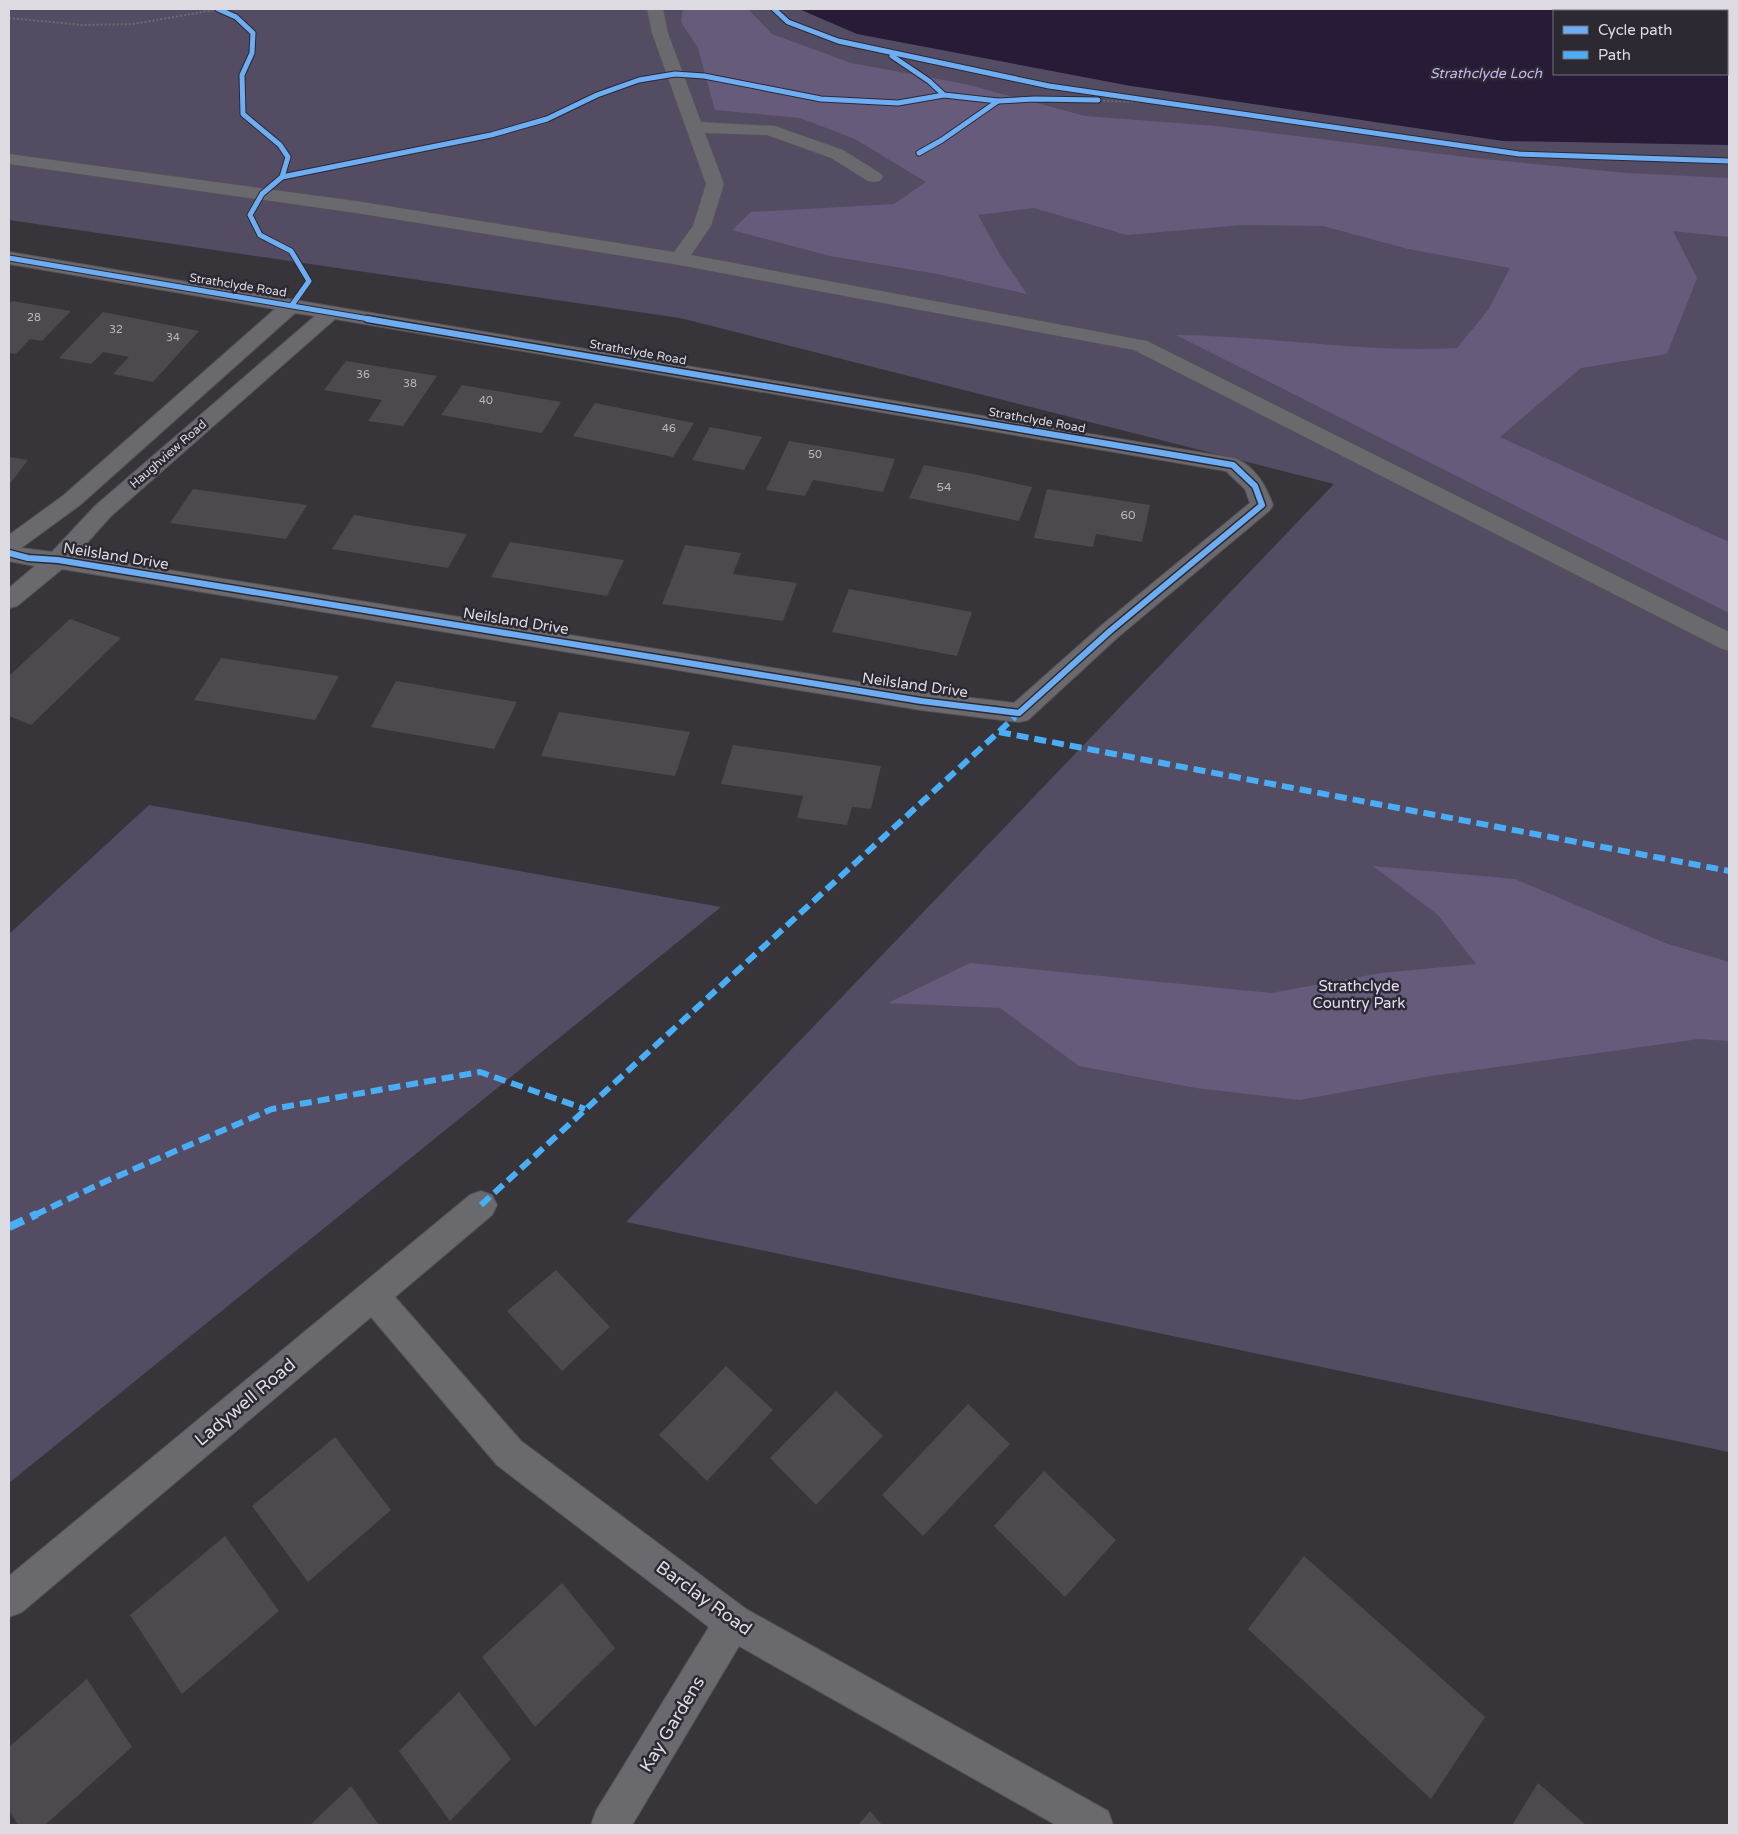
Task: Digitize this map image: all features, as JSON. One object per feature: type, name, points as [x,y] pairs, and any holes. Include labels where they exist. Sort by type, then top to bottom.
[{"type":"street","points":[[655,9],[660,33],[715,184],[702,226],[679,259]]},
{"type":"street","points":[[694,126],[769,130],[837,154],[874,177]]},
{"type":"street","points":[[9,160],[356,207],[679,259],[1140,345],[1729,642]]},
{"type":"street","name":"Strathclyde Road","points":[[9,258],[1233,465],[1254,486],[1262,505],[1110,631],[1019,713]]},
{"type":"street","name":"Haughview Road","points":[[9,546],[72,500],[292,305]]},
{"type":"street","name":"Haughview Road","points":[[9,600],[58,560],[103,510],[332,312]]},
{"type":"street","name":"Neilsland Drive","points":[[9,553],[28,558],[58,560],[911,700],[1019,713]]},
{"type":"street","name":"Ladywell Road","points":[[9,1598],[481,1205]]},
{"type":"street","name":"Barclay Road","points":[[373,1295],[509,1453],[733,1622],[1094,1825]]},
{"type":"street","name":"Kay Gardens","points":[[610,1825],[733,1622]]},
{"type":"path","points":[[9,18],[83,25],[133,24],[219,9],[236,17],[253,33],[252,53],[242,75],[244,114],[280,145],[288,157],[282,177]]},
{"type":"path","points":[[774,9],[788,22],[838,42],[1048,86],[1518,154],[1729,161]]},
{"type":"path","points":[[886,52],[929,81],[944,95]]},
{"type":"path","points":[[292,305],[309,281],[291,251],[260,235],[250,215],[262,194],[282,177],[491,135],[547,119],[597,95],[639,80],[675,74],[704,76],[821,99],[898,103],[944,95],[998,100],[1156,102]]},
{"type":"path","points":[[919,153],[949,135],[998,100]]},
{"type":"green space","name":"Strathclyde Country Park","points":[[9,9],[1729,9],[1729,1452],[626,1222],[1334,484],[680,318],[9,220]]},
{"type":"green space","points":[[683,9],[748,9],[772,34],[851,63],[965,84],[1085,116],[1216,126],[1474,158],[1627,173],[1729,178],[1729,237],[1673,231],[1697,278],[1667,354],[1581,368],[1500,437],[1729,542],[1729,613],[1176,335],[1387,348],[1457,348],[1488,310],[1510,268],[1408,249],[1323,226],[1242,225],[1127,235],[1034,208],[978,215],[999,253],[1027,294],[937,274],[830,256],[732,230],[751,212],[894,204],[926,182],[855,139],[800,118],[715,110],[698,48],[681,22]]},
{"type":"green space","points":[[149,805],[721,907],[9,1483],[9,934]]},
{"type":"green space","points":[[1373,866],[1515,879],[1665,943],[1729,962],[1729,1041],[1699,1039],[1431,1076],[1300,1100],[1196,1088],[1079,1066],[1000,1008],[888,1003],[970,963],[1271,993],[1381,973],[1476,964],[1438,915]]},
{"type":"water","name":"Strathclyde Loch","points":[[799,9],[1729,9],[1729,145],[1503,141],[1131,86],[857,34]]},
{"type":"building","points":[[12,301],[71,311],[42,341],[30,339],[16,354],[9,353],[9,304]]},
{"type":"building","points":[[103,312],[199,331],[153,382],[113,374],[129,357],[103,352],[91,364],[59,358]]},
{"type":"building","points":[[346,361],[437,376],[403,426],[368,421],[382,400],[324,390]]},
{"type":"building","points":[[462,385],[561,402],[542,433],[441,415]]},
{"type":"building","points":[[595,403],[694,423],[673,457],[573,436]]},
{"type":"building","points":[[710,427],[762,437],[744,470],[692,460]]},
{"type":"building","points":[[789,441],[895,459],[883,492],[813,480],[805,496],[766,490]]},
{"type":"building","points":[[9,457],[28,460],[9,485]]},
{"type":"building","points":[[924,465],[1032,487],[1019,521],[909,498]]},
{"type":"building","points":[[193,489],[307,505],[286,539],[170,523]]},
{"type":"building","points":[[1047,489],[1150,505],[1142,542],[1096,534],[1093,547],[1034,538]]},
{"type":"building","points":[[354,515],[467,534],[448,568],[332,549]]},
{"type":"building","points":[[510,542],[624,560],[607,596],[491,577]]},
{"type":"building","points":[[685,545],[741,553],[733,574],[797,583],[783,621],[662,604]]},
{"type":"building","points":[[849,589],[972,612],[957,656],[832,632]]},
{"type":"building","points":[[70,619],[121,638],[31,725],[9,716],[9,676]]},
{"type":"building","points":[[221,658],[339,676],[315,720],[194,700]]},
{"type":"building","points":[[396,681],[517,702],[494,749],[371,727]]},
{"type":"building","points":[[559,712],[690,732],[675,776],[541,756]]},
{"type":"building","points":[[733,745],[881,766],[871,809],[852,807],[847,825],[797,818],[803,796],[721,784]]},
{"type":"building","points":[[556,1270],[610,1327],[562,1371],[507,1311]]},
{"type":"building","points":[[726,1366],[773,1410],[707,1481],[659,1435]]},
{"type":"building","points":[[836,1391],[883,1436],[816,1505],[770,1458]]},
{"type":"building","points":[[968,1404],[1010,1444],[923,1536],[882,1495]]},
{"type":"building","points":[[335,1437],[391,1510],[308,1582],[252,1506]]},
{"type":"building","points":[[1044,1471],[1116,1540],[1065,1597],[994,1526]]},
{"type":"building","points":[[225,1536],[279,1611],[182,1694],[130,1615]]},
{"type":"building","points":[[1304,1556],[1485,1717],[1431,1799],[1248,1629]]},
{"type":"building","points":[[562,1583],[615,1648],[535,1727],[482,1657]]},
{"type":"building","points":[[87,1679],[132,1747],[45,1825],[18,1825],[9,1810],[9,1747]]},
{"type":"building","points":[[459,1692],[511,1759],[450,1821],[399,1751]]},
{"type":"building","points":[[1538,1783],[1586,1825],[1512,1825]]},
{"type":"building","points":[[351,1786],[379,1825],[310,1825]]},
{"type":"building","points":[[870,1811],[882,1825],[858,1825]]},
{"type":"marked path","points":[[481,1205],[1019,713]]},
{"type":"marked path","points":[[999,732],[1729,871]]},
{"type":"marked path","points":[[9,1227],[102,1183],[272,1109],[480,1072],[585,1109]]},
{"type":"cycle path","points":[[218,9],[236,17],[253,33],[252,53],[242,75],[243,114],[280,145],[288,157],[282,177]]},
{"type":"cycle path","points":[[774,9],[788,22],[838,41],[1049,86],[1519,154],[1729,161]]},
{"type":"cycle path","points":[[892,56],[929,81],[944,95],[998,101]]},
{"type":"cycle path","points":[[292,305],[309,281],[291,251],[260,235],[250,215],[262,194],[282,177],[491,135],[547,119],[597,95],[639,80],[675,74],[704,76],[821,99],[898,103],[944,95]]},
{"type":"cycle path","points":[[919,153],[942,140],[998,101],[1035,99],[1098,100]]},
{"type":"cycle path","points":[[9,258],[1233,465],[1255,486],[1262,505],[1110,631],[1019,713],[921,701],[58,560],[28,558],[9,553]]}]
